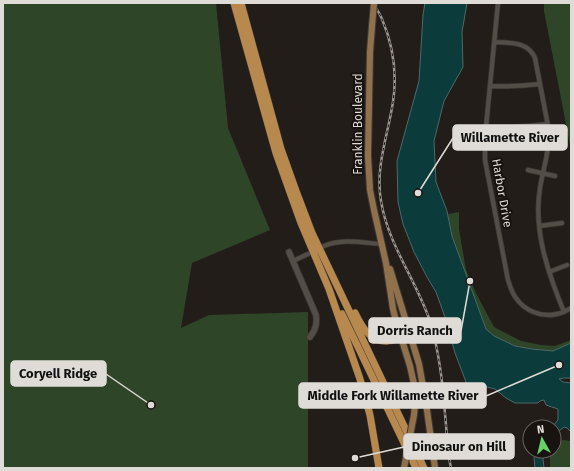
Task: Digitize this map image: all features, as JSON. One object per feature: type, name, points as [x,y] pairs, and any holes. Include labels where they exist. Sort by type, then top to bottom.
[{"type":"highway","points":[[234,3],[276,153],[301,223],[329,289],[363,356],[416,468]]},
{"type":"highway","points":[[241,3],[281,149],[312,233],[424,468]]},
{"type":"highway","points":[[322,256],[360,324],[367,333],[378,340],[385,341],[401,338]]},
{"type":"highway","points":[[329,289],[362,386],[370,415],[379,468]]},
{"type":"main road","name":"Franklin Boulevard","points":[[374,3],[370,52],[368,164],[372,200],[382,244],[393,309],[414,384],[414,415],[404,468]]},
{"type":"main road","name":"Franklin Boulevard","points":[[382,244],[419,364],[435,468]]},
{"type":"main road","points":[[401,338],[408,338],[413,341]]},
{"type":"street","name":"Harbor Drive","points":[[498,3],[485,141],[487,167],[511,289],[520,303],[537,313],[556,315],[571,308]]},
{"type":"street","points":[[494,42],[520,44],[526,46],[531,50],[535,58],[549,131],[548,146],[540,188],[539,226],[542,246],[549,272],[564,312]]},
{"type":"street","points":[[490,86],[523,86],[540,84]]},
{"type":"street","points":[[486,127],[509,128],[548,124]]},
{"type":"street","points":[[528,170],[555,176]]},
{"type":"street","points":[[539,226],[562,222]]},
{"type":"street","points":[[324,246],[341,241],[382,244]]},
{"type":"street","points":[[289,252],[316,315],[317,323],[315,330],[310,337]]},
{"type":"street","points":[[293,261],[308,254]]},
{"type":"street","points":[[549,272],[567,265]]},
{"type":"green space","points":[[3,3],[216,3],[228,128],[270,230],[192,263],[181,328],[209,315],[308,312],[308,468],[3,468]]},
{"type":"green space","points":[[544,3],[571,3],[571,150],[544,11]]},
{"type":"green space","points":[[459,212],[459,229],[466,270],[494,327],[521,341],[555,346],[571,340],[571,343],[553,351],[532,349],[515,346],[494,336],[486,329],[452,236],[448,214]]},
{"type":"green space","points":[[562,440],[571,441],[571,468],[550,468],[550,459],[562,459]]},
{"type":"water","points":[[425,3],[467,3],[462,32],[463,67],[444,101],[434,141],[436,182],[447,211],[452,236],[486,329],[494,336],[515,346],[532,349],[553,351],[571,343],[571,378],[559,379],[563,382],[571,383],[571,432],[567,428],[564,427],[562,429],[562,419],[558,419],[558,409],[546,405],[544,400],[538,403],[515,403],[495,389],[487,387],[476,389],[471,387],[466,382],[455,353],[446,320],[436,292],[414,252],[403,224],[398,202],[397,161],[419,81]]},
{"type":"water","points":[[534,459],[543,459],[544,468],[535,468]]},
{"type":"railway","points":[[373,3],[381,17],[389,39],[395,81],[391,114],[381,163],[381,201],[396,248],[425,308],[431,324],[440,369],[451,468]]},
{"type":"place","name":"Willamette River","points":[[418,193]]},
{"type":"place","name":"Dorris Ranch","points":[[470,281]]},
{"type":"place","name":"Middle Fork Willamette River","points":[[559,365]]},
{"type":"place","name":"Coryell Ridge","points":[[151,405]]},
{"type":"place","name":"Dinosaur on Hill","points":[[355,458]]}]
